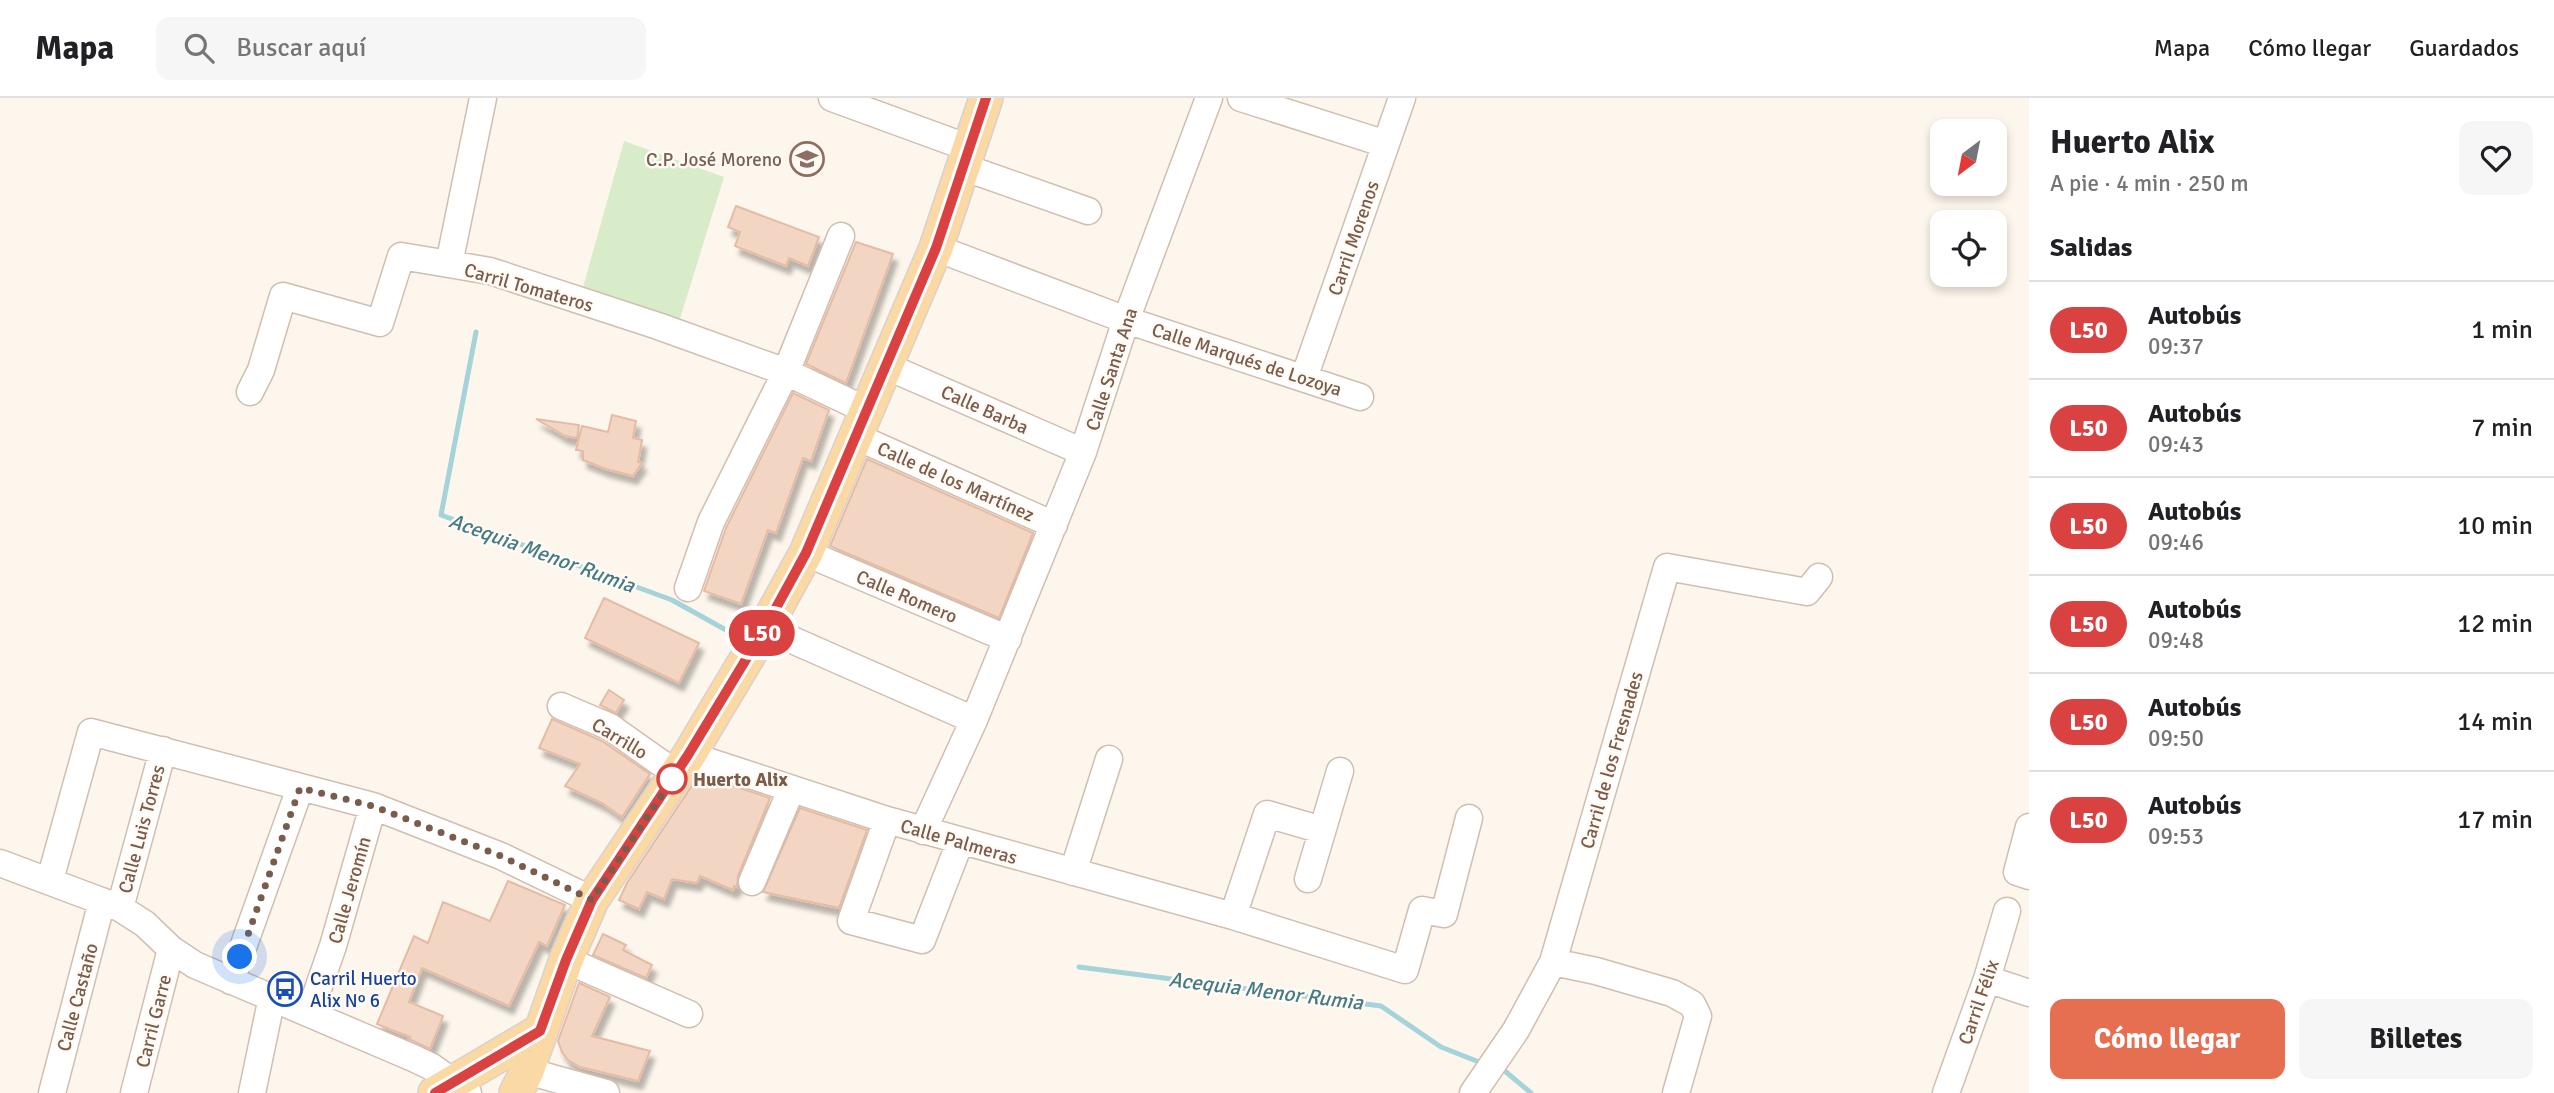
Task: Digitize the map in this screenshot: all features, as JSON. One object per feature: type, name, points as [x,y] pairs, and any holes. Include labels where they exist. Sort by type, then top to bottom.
[{"type":"main road","points":[[522,1082],[566,960],[592,900],[682,764],[765,628],[806,553],[936,248],[986,98]]},
{"type":"main road","points":[[453,1090],[540,1031]]},
{"type":"street","points":[[449,264],[483,98]]},
{"type":"street","points":[[832,98],[1088,211]]},
{"type":"street","name":"Calle Santa Ana","points":[[923,831],[974,720],[1083,452],[1126,320],[1209,98]]},
{"type":"street","points":[[1241,98],[1385,144]]},
{"type":"street","name":"Carril Morenos","points":[[1304,378],[1402,98]]},
{"type":"street","points":[[688,588],[711,522],[786,372],[841,236]]},
{"type":"street","name":"Calle Marqués de Lozoya","points":[[936,248],[1126,320],[1360,397]]},
{"type":"street","name":"Carril Tomateros","points":[[250,392],[261,370],[284,296],[380,323],[401,256],[490,271],[659,326],[786,372],[863,424]]},
{"type":"street","name":"Calle Barba","points":[[887,366],[1083,452]]},
{"type":"street","name":"Calle de los Martínez","points":[[863,424],[1054,525]]},
{"type":"street","name":"Calle Romero","points":[[806,553],[1008,639]]},
{"type":"street","name":"Carril de los Fresnades","points":[[1473,1093],[1516,1030],[1553,962],[1667,567],[1807,592],[1819,577]]},
{"type":"street","points":[[765,628],[974,720]]},
{"type":"street","name":"Carrillo","points":[[561,706],[610,727],[682,764]]},
{"type":"street","points":[[50,880],[91,732],[373,806],[501,856],[592,900]]},
{"type":"street","name":"Calle Luis Torres","points":[[111,904],[163,750]]},
{"type":"street","points":[[1073,872],[1109,759]]},
{"type":"street","name":"Calle Palmeras","points":[[682,764],[791,790],[960,842],[1233,916],[1405,970],[1422,910],[1444,914],[1469,818]]},
{"type":"street","points":[[1308,878],[1340,771]]},
{"type":"street","points":[[231,981],[300,788]]},
{"type":"street","points":[[752,882],[791,790]]},
{"type":"street","name":"Calle Jeromín","points":[[310,1013],[333,946],[373,806]]},
{"type":"street","points":[[1233,916],[1267,814],[1322,830]]},
{"type":"street","points":[[887,820],[851,921],[922,940],[960,842]]},
{"type":"street","points":[[2023,874],[2029,827]]},
{"type":"street","points":[[0,863],[111,904],[145,924],[171,949],[195,965],[414,1058],[453,1090]]},
{"type":"street","name":"Calle Castaño","points":[[52,1093],[111,904]]},
{"type":"street","name":"Carril Félix","points":[[1946,1093],[1987,979],[2007,911]]},
{"type":"street","name":"Carril Garre","points":[[134,1093],[171,949]]},
{"type":"street","points":[[566,960],[689,1014]]},
{"type":"street","points":[[1553,962],[1672,993],[1692,1004],[1698,1016],[1676,1093]]},
{"type":"street","points":[[1987,979],[2029,993]]},
{"type":"street","points":[[252,1093],[272,997]]},
{"type":"street","points":[[522,1082],[606,1093]]},
{"type":"green space","points":[[624,141],[724,177],[679,322],[582,291]]},
{"type":"building","points":[[736,206],[819,237],[808,266],[789,258],[786,266],[735,246],[740,232],[728,227]]},
{"type":"building","points":[[856,242],[893,254],[846,383],[806,364]]},
{"type":"building","points":[[793,393],[829,410],[811,461],[803,458],[776,533],[768,530],[741,604],[704,591],[726,528]]},
{"type":"building","points":[[612,415],[636,421],[633,438],[642,440],[638,462],[642,463],[633,476],[583,460],[583,451],[576,450],[582,426],[608,432]]},
{"type":"building","points":[[536,419],[579,425],[577,438],[565,436]]},
{"type":"building","points":[[867,459],[1033,533],[999,618],[830,546]]},
{"type":"building","points":[[604,598],[699,643],[679,683],[585,638]]},
{"type":"building","points":[[609,690],[624,700],[616,713],[600,705]]},
{"type":"building","points":[[552,719],[602,741],[650,774],[622,817],[602,803],[565,786],[580,764],[539,748]]},
{"type":"building","points":[[699,775],[770,798],[738,876],[737,887],[734,886],[733,890],[700,876],[697,883],[672,879],[664,899],[647,892],[639,909],[619,900],[627,883]]},
{"type":"building","points":[[800,808],[867,830],[839,908],[763,892]]},
{"type":"building","points":[[508,881],[565,905],[547,946],[539,942],[509,1006],[422,968],[409,1002],[443,1016],[430,1049],[409,1039],[410,1037],[377,1024],[414,936],[428,943],[443,902],[490,921]]},
{"type":"building","points":[[603,934],[626,945],[623,950],[652,965],[646,978],[593,955]]},
{"type":"building","points":[[579,983],[610,997],[592,1036],[650,1051],[638,1081],[580,1067],[568,1060],[562,1052],[558,1041]]},
{"type":"waterway","name":"Acequia Menor Rumia","points":[[476,332],[441,515],[672,600],[735,635]]},
{"type":"waterway","name":"Acequia Menor Rumia","points":[[1079,967],[1381,1006],[1441,1047],[1479,1062]]},
{"type":"waterway","name":"Acequia Menor Rumia","points":[[1506,1072],[1531,1093]]},
{"type":"bus line","name":"L50","points":[[435,1093],[540,1031],[592,900],[688,755],[765,628],[806,553],[936,248],[986,98]]},
{"type":"place","name":"C.P. José Moreno","points":[[807,159]]},
{"type":"place","name":"Huerto Alix","points":[[672,779]]},
{"type":"place","name":"Carril Huerto Alix Nº 6","points":[[285,989]]},
{"type":"route","points":[[240,957],[300,788],[373,806],[501,856],[592,900],[676,774],[672,779]]}]
